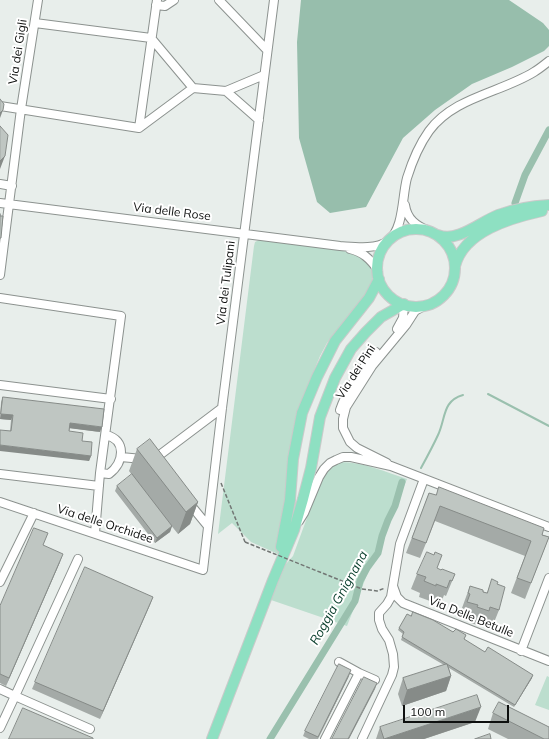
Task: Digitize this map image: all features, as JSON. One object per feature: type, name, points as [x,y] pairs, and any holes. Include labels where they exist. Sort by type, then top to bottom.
[{"type":"main road","points":[[273,580],[284,537],[290,500],[293,459],[302,413],[316,377],[335,341],[369,298],[378,274],[378,260],[381,251],[388,241],[395,235],[409,230],[422,229],[444,238],[450,238],[496,216],[526,207],[549,204]]},
{"type":"main road","points":[[378,274],[387,293],[392,298],[404,304],[424,306],[440,299],[448,290],[453,281],[457,258],[461,252],[476,238],[487,230],[510,219],[549,210]]},
{"type":"main road","points":[[433,233],[443,240],[451,251],[455,266]]},
{"type":"main road","points":[[212,739],[273,580],[294,530],[304,499],[320,418],[335,378],[352,349],[366,332],[381,317],[404,304]]},
{"type":"street","name":"Via dei Gigli","points":[[0,275],[3,222],[10,204],[21,109],[38,0]]},
{"type":"street","points":[[139,128],[156,3],[165,6],[174,0]]},
{"type":"street","points":[[218,0],[267,50]]},
{"type":"street","name":"Via dei Tulipani","points":[[202,570],[274,0]]},
{"type":"street","points":[[35,23],[151,38],[194,88]]},
{"type":"street","points":[[388,241],[398,229],[404,194],[412,164],[419,147],[430,130],[445,115],[461,104],[534,72],[549,61]]},
{"type":"street","points":[[0,106],[139,128],[194,88],[226,91],[264,74]]},
{"type":"street","points":[[226,91],[258,120]]},
{"type":"street","points":[[0,184],[12,186]]},
{"type":"street","points":[[404,194],[405,207],[411,221],[433,233]]},
{"type":"street","name":"Via delle Rose","points":[[0,203],[340,246],[371,246],[388,241]]},
{"type":"street","name":"Via delle Rose","points":[[340,246],[363,254],[371,261],[378,274]]},
{"type":"street","points":[[0,298],[121,316],[100,473],[95,533]]},
{"type":"street","name":"Via dei Pini","points":[[359,458],[347,444],[342,434],[339,419],[340,410],[343,400],[369,360],[400,324],[403,318],[404,304]]},
{"type":"street","name":"Via dei Pini","points":[[391,466],[382,459],[358,448],[350,442],[343,428],[343,419],[346,407],[372,366],[406,325],[415,310],[424,306]]},
{"type":"street","points":[[0,385],[111,399]]},
{"type":"street","points":[[121,457],[155,463],[222,408]]},
{"type":"street","points":[[100,473],[109,474],[115,469],[121,457],[118,442],[114,437],[106,435]]},
{"type":"street","name":"Via dei Pini","points":[[294,530],[304,513],[319,477],[330,463],[343,457],[359,458],[391,466],[549,527]]},
{"type":"street","points":[[0,474],[99,486]]},
{"type":"street","points":[[362,739],[392,675],[393,654],[389,640],[381,624],[379,612],[387,604],[390,597],[400,544],[424,479]]},
{"type":"street","points":[[182,496],[207,525]]},
{"type":"street","name":"Via delle Orchidee","points":[[0,502],[202,570]]},
{"type":"street","points":[[0,582],[34,513]]},
{"type":"street","points":[[0,728],[78,559]]},
{"type":"street","points":[[521,651],[549,578]]},
{"type":"street","name":"Via Delle Betulle","points":[[392,586],[397,597],[403,603],[549,661]]},
{"type":"street","points":[[339,662],[375,680]]},
{"type":"street","points":[[325,739],[359,673]]},
{"type":"street","points":[[0,689],[90,729]]},
{"type":"path","points":[[213,482],[221,483],[245,542],[362,589],[377,591],[392,586]]},
{"type":"green space","points":[[301,0],[509,0],[543,23],[549,30],[549,46],[544,51],[512,67],[472,84],[435,110],[403,138],[366,207],[330,213],[317,202],[299,138],[297,42]]},
{"type":"green space","points":[[261,239],[333,249],[361,256],[371,267],[373,275],[372,283],[368,292],[345,323],[336,331],[327,343],[307,388],[278,554],[251,542],[232,523],[218,534],[254,246],[255,242]]},
{"type":"green space","points":[[341,462],[349,462],[366,466],[407,479],[389,521],[379,556],[370,567],[347,626],[271,600],[285,565],[293,556],[319,485],[325,473],[331,467]]},
{"type":"green space","points":[[547,676],[549,677],[549,710],[535,705]]},
{"type":"building","points":[[0,99],[4,104],[3,110],[0,113]]},
{"type":"building","points":[[0,126],[8,135],[5,156],[0,161]]},
{"type":"building","points":[[0,216],[3,216],[1,238],[0,238]]},
{"type":"building","points":[[3,397],[104,409],[102,427],[70,423],[69,431],[83,433],[82,441],[92,442],[91,456],[0,445],[0,430],[11,431],[13,415],[1,414]]},
{"type":"building","points":[[150,439],[198,502],[186,512],[137,449]]},
{"type":"building","points":[[132,474],[172,526],[157,538],[117,486]]},
{"type":"building","points":[[439,487],[544,528],[542,535],[549,537],[531,583],[517,578],[531,541],[440,506],[426,543],[412,538],[429,493],[436,495]]},
{"type":"building","points":[[34,528],[48,533],[43,545],[63,554],[9,678],[0,674],[0,606]]},
{"type":"building","points":[[427,552],[434,555],[435,552],[442,555],[437,568],[455,574],[452,581],[450,580],[447,588],[436,584],[436,586],[424,581],[426,577],[417,574]]},
{"type":"building","points":[[85,567],[153,597],[103,711],[35,682]]},
{"type":"building","points":[[492,579],[498,582],[497,584],[505,587],[499,610],[490,607],[489,611],[477,607],[478,605],[467,602],[470,594],[468,593],[470,586],[483,590],[483,592],[487,593]]},
{"type":"building","points":[[413,612],[433,620],[453,632],[456,629],[466,635],[464,639],[485,652],[488,647],[533,675],[515,705],[402,637],[404,632],[399,628],[407,614],[411,616]]},
{"type":"building","points":[[339,664],[351,670],[318,737],[305,731]]},
{"type":"building","points":[[447,664],[451,676],[407,690],[403,678]]},
{"type":"building","points":[[364,677],[377,683],[348,739],[332,739]]},
{"type":"building","points":[[477,695],[481,707],[384,739],[380,727]]},
{"type":"building","points":[[499,702],[549,727],[549,739],[544,739],[493,713]]},
{"type":"building","points":[[23,708],[93,738],[93,739],[9,739]]},
{"type":"building","points":[[490,734],[491,739],[475,739]]},
{"type":"waterway","name":"Roggia Gnignana","points":[[515,203],[525,175],[549,130]]},
{"type":"waterway","points":[[488,394],[549,426]]},
{"type":"waterway","points":[[421,468],[441,429],[448,406],[451,401],[463,395]]},
{"type":"waterway","name":"Roggia Gnignana","points":[[270,739],[355,601],[360,581],[378,553],[382,536],[395,506],[402,482]]}]
